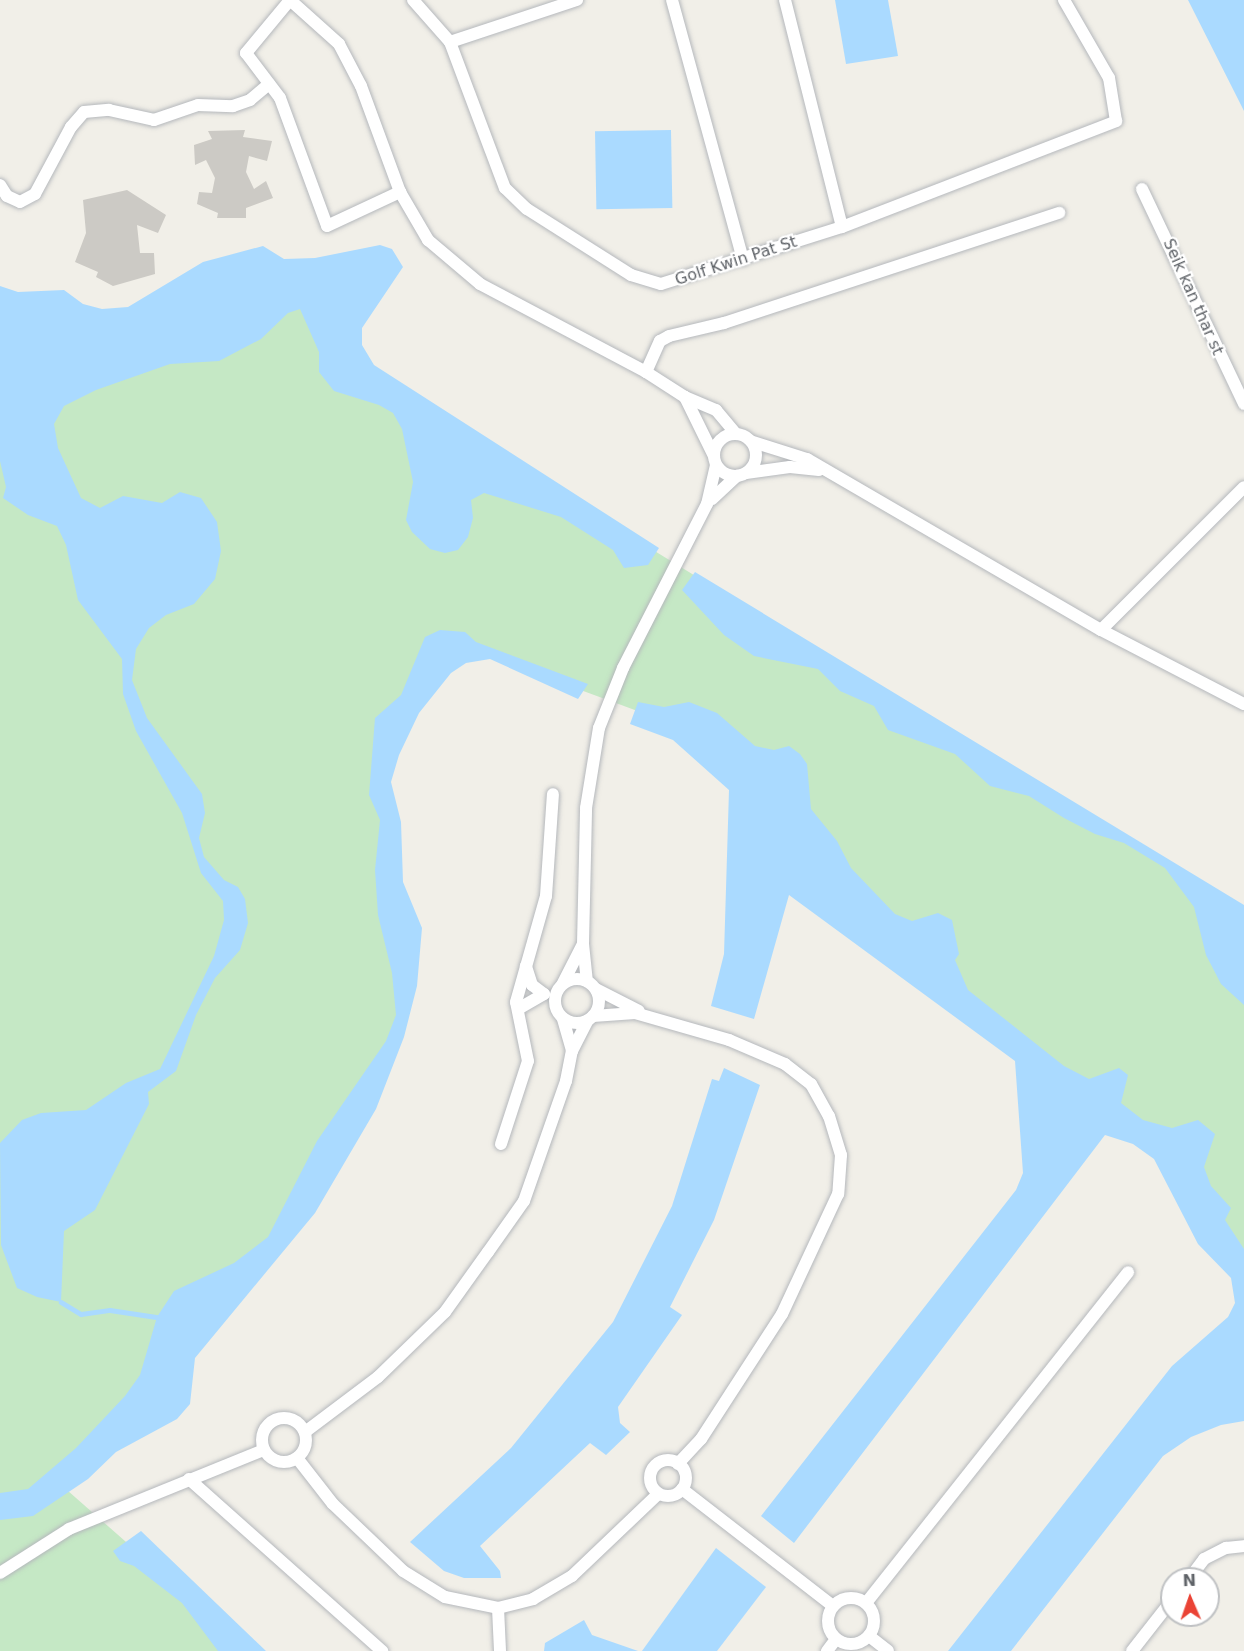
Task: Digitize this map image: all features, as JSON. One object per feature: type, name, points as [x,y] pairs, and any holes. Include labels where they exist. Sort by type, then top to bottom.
[{"type":"street","points":[[400,192],[327,226],[280,98],[246,53],[290,0],[339,44],[361,86],[400,192],[428,240],[480,284],[646,372],[685,397],[716,410],[736,434],[753,442],[789,450],[1101,630],[1244,704]]},
{"type":"street","name":"Golf Kwin Pat St","points":[[413,0],[450,42],[505,188],[527,209],[648,284],[661,284],[842,227],[1116,121],[1109,78],[1064,0]]},
{"type":"street","points":[[450,42],[577,0]]},
{"type":"street","points":[[672,0],[743,258]]},
{"type":"street","points":[[784,0],[842,227]]},
{"type":"street","points":[[0,185],[7,196],[20,202],[35,194],[71,128],[84,112],[109,110],[154,120],[198,105],[233,106],[250,100],[269,84]]},
{"type":"street","name":"Seik kan thar st","points":[[1142,189],[1244,404]]},
{"type":"street","points":[[646,372],[656,346],[669,336],[724,323],[1059,213]]},
{"type":"street","points":[[685,397],[715,462],[742,474],[790,467],[825,471]]},
{"type":"street","points":[[305,1432],[378,1377],[445,1312],[524,1200],[543,1156],[572,1051],[599,999],[591,985],[583,944],[586,808],[599,728],[623,668],[707,504],[719,441],[736,434]]},
{"type":"street","points":[[707,504],[742,474],[757,456],[753,442]]},
{"type":"street","points":[[1101,630],[1244,487]]},
{"type":"street","points":[[501,1143],[528,1061],[518,1009],[526,963],[546,896],[553,794]]},
{"type":"street","points":[[518,1009],[549,997],[563,983],[583,944]]},
{"type":"street","points":[[526,963],[532,985],[549,997],[563,1019],[572,1051]]},
{"type":"street","points":[[563,983],[576,978],[653,1018]]},
{"type":"street","points":[[563,1019],[576,1023],[617,1012],[653,1018],[729,1040],[785,1064],[811,1084],[830,1116],[841,1155],[838,1194],[782,1314],[701,1439],[678,1464]]},
{"type":"street","points":[[866,1603],[1128,1272]]},
{"type":"street","points":[[274,1420],[294,1420],[305,1432],[307,1441],[297,1458],[276,1460],[264,1450],[262,1437],[274,1420]]},
{"type":"street","points":[[0,1573],[69,1529],[264,1450]]},
{"type":"street","points":[[297,1458],[333,1504],[403,1571],[445,1597],[498,1608],[533,1599],[572,1576],[658,1494]]},
{"type":"street","points":[[662,1461],[678,1464],[686,1476],[682,1489],[671,1496],[658,1494],[650,1479],[652,1468],[662,1461]]},
{"type":"street","points":[[189,1479],[382,1651]]},
{"type":"street","points":[[682,1489],[833,1606]]},
{"type":"street","points":[[1198,1567],[1204,1559],[1226,1548],[1244,1546]]},
{"type":"street","points":[[849,1598],[866,1603],[874,1619],[869,1636],[853,1644],[836,1639],[828,1623],[833,1606],[849,1598]]},
{"type":"street","points":[[498,1608],[500,1651]]},
{"type":"street","points":[[1132,1651],[1160,1615]]},
{"type":"street","points":[[869,1636],[888,1651]]},
{"type":"street","points":[[827,1651],[836,1639]]},
{"type":"green space","points":[[322,279],[364,373],[1244,912],[1244,1277],[1181,1165],[812,893],[708,737],[464,647],[382,766],[402,1021],[280,1240],[59,1483],[250,1651],[0,1651],[0,357]]},
{"type":"water","points":[[835,0],[888,0],[898,56],[846,64]]},
{"type":"water","points":[[1188,0],[1244,0],[1244,111],[1241,105]]},
{"type":"water","points":[[671,130],[672,208],[596,209],[595,131]]},
{"type":"water","points":[[380,245],[392,249],[403,267],[362,328],[362,345],[374,365],[659,548],[648,565],[624,568],[613,550],[561,517],[484,493],[471,500],[473,518],[468,537],[458,550],[445,553],[430,549],[412,532],[406,520],[413,482],[402,429],[393,413],[379,405],[334,391],[319,372],[319,352],[300,309],[288,313],[261,339],[219,361],[170,364],[96,390],[64,406],[54,424],[58,448],[81,498],[100,508],[123,496],[162,503],[180,492],[201,498],[217,522],[221,551],[215,579],[194,604],[166,615],[149,628],[136,649],[132,680],[147,718],[202,794],[205,813],[199,838],[204,857],[224,880],[238,887],[245,899],[248,923],[240,950],[215,978],[196,1015],[176,1071],[148,1092],[149,1104],[95,1210],[64,1231],[61,1302],[37,1297],[17,1288],[1,1245],[0,1143],[22,1120],[41,1113],[86,1110],[126,1083],[160,1069],[214,956],[224,920],[223,901],[201,873],[182,813],[136,731],[123,694],[122,659],[78,600],[66,545],[57,526],[28,515],[3,498],[6,487],[0,461],[0,286],[18,292],[64,290],[83,304],[102,309],[128,307],[203,262],[263,246],[284,259],[315,258]]},
{"type":"water","points":[[695,572],[1244,905],[1244,1005],[1221,984],[1206,955],[1194,907],[1165,868],[1124,843],[1095,834],[1064,818],[1029,796],[990,786],[955,754],[888,730],[874,706],[840,691],[818,669],[754,656],[724,635],[682,590]]},
{"type":"water","points":[[440,630],[465,632],[476,642],[588,684],[578,699],[490,659],[466,663],[451,673],[419,713],[399,755],[391,782],[401,822],[403,882],[422,928],[417,986],[404,1037],[376,1109],[315,1213],[195,1358],[190,1404],[177,1419],[116,1452],[88,1479],[33,1516],[0,1520],[0,1493],[28,1489],[76,1448],[125,1396],[140,1375],[157,1317],[174,1291],[234,1263],[268,1237],[317,1141],[386,1041],[396,1015],[392,973],[378,915],[375,870],[380,820],[369,795],[375,718],[401,695],[425,637]]},
{"type":"water","points":[[638,702],[664,707],[689,702],[717,713],[755,746],[774,750],[789,746],[800,754],[807,764],[811,809],[837,841],[851,868],[895,914],[912,921],[938,913],[952,920],[959,954],[955,960],[968,990],[1064,1066],[1089,1079],[1119,1068],[1128,1075],[1121,1103],[1143,1120],[1172,1128],[1198,1120],[1215,1134],[1204,1167],[1211,1186],[1231,1208],[1225,1220],[1244,1249],[1244,1421],[1221,1425],[1191,1437],[1163,1456],[1011,1651],[948,1651],[1172,1366],[1228,1317],[1235,1303],[1231,1278],[1198,1244],[1154,1159],[1133,1144],[1105,1135],[794,1543],[761,1516],[1016,1190],[1023,1173],[1015,1061],[789,895],[754,1019],[711,1006],[724,954],[729,790],[673,740],[630,724]]},
{"type":"water","points":[[724,1068],[760,1085],[714,1220],[670,1307],[682,1315],[618,1407],[620,1423],[630,1432],[606,1455],[590,1443],[480,1546],[500,1571],[501,1578],[464,1578],[444,1571],[410,1542],[511,1448],[613,1322],[672,1206],[712,1079],[719,1081]]},
{"type":"water","points":[[141,1531],[266,1651],[218,1651],[182,1603],[134,1566],[120,1561],[113,1551]]},
{"type":"water","points":[[716,1548],[766,1587],[717,1651],[642,1651]]},
{"type":"water","points":[[584,1620],[592,1635],[638,1651],[544,1651],[545,1643]]},
{"type":"building","points":[[245,130],[243,137],[272,141],[267,161],[249,156],[246,172],[254,189],[266,181],[273,198],[246,208],[246,218],[217,218],[218,213],[197,204],[199,192],[212,193],[215,178],[206,160],[195,165],[194,145],[212,139],[208,131]]},
{"type":"building","points":[[127,190],[166,215],[158,233],[137,225],[140,253],[154,253],[155,274],[113,286],[96,277],[98,272],[75,262],[86,233],[83,200]]},
{"type":"waterway","points":[[61,1302],[81,1314],[110,1310],[157,1317]]}]
